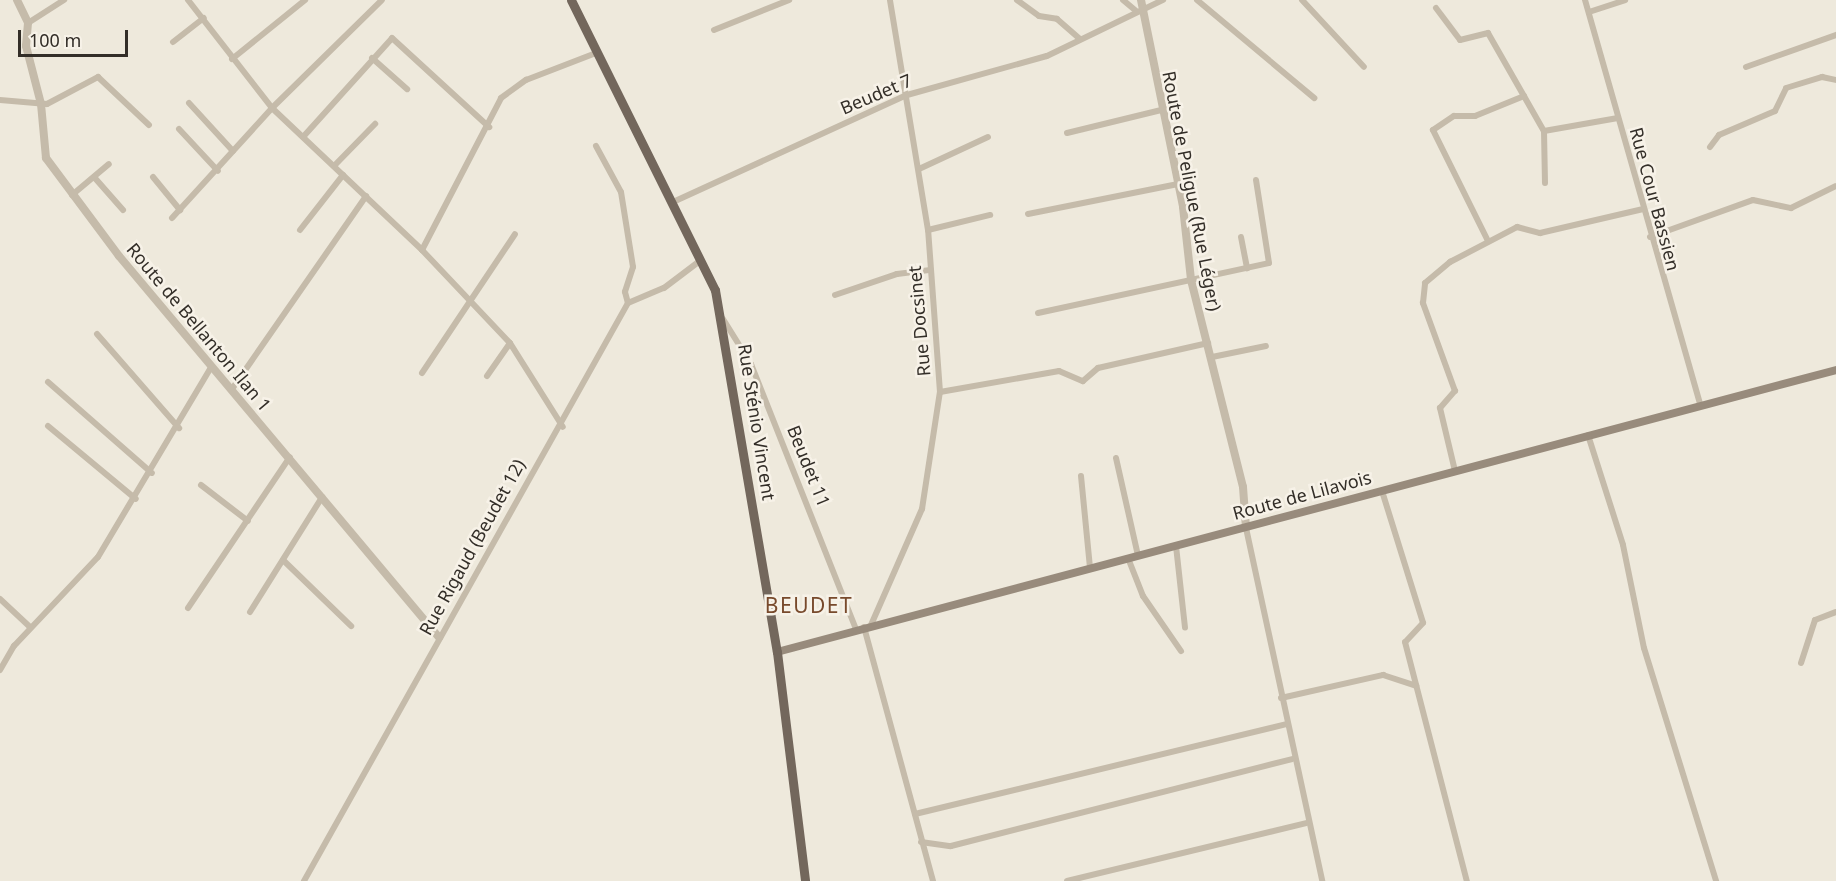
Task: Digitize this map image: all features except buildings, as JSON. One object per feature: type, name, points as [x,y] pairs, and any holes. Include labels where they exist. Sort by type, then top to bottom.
[{"type":"main road","name":"Rue Sténio Vincent","points":[[571,0],[673,202],[700,260],[723,319],[777,652],[805,881]]},
{"type":"main road","name":"Route de Lilavois","points":[[777,652],[864,627],[1246,528],[1700,404],[1836,370]]},
{"type":"street","name":"Route de Bellanton Ilan 1","points":[[17,0],[28,23],[26,46],[41,104],[46,158],[72,195],[212,366],[290,456],[439,637]]},
{"type":"street","points":[[28,23],[64,0]]},
{"type":"street","points":[[188,0],[272,108],[422,249],[510,344],[563,427]]},
{"type":"street","points":[[232,59],[305,0]]},
{"type":"street","points":[[172,218],[218,171],[272,108],[382,0]]},
{"type":"street","points":[[714,30],[789,0]]},
{"type":"street","points":[[1017,0],[1039,16],[1057,19],[1080,39]]},
{"type":"street","points":[[1123,0],[1139,6]]},
{"type":"street","name":"Beudet 7","points":[[673,202],[907,94],[1047,56],[1139,6],[1163,0]]},
{"type":"street","points":[[1197,0],[1314,98]]},
{"type":"street","points":[[1302,0],[1364,67]]},
{"type":"street","name":"Rue Cour Bassien","points":[[1585,0],[1650,237],[1700,404]]},
{"type":"street","points":[[1588,12],[1625,0]]},
{"type":"street","name":"Rue Docsinet","points":[[864,627],[922,509],[940,392],[928,230],[891,3]]},
{"type":"street","name":"Route de Peligue (Rue Léger)","points":[[1139,6],[1178,184],[1191,280],[1243,488],[1246,528]]},
{"type":"street","points":[[1436,8],[1460,40],[1488,33],[1544,131],[1545,183]]},
{"type":"street","points":[[173,42],[204,18]]},
{"type":"street","points":[[1746,67],[1836,35]]},
{"type":"street","points":[[303,137],[389,39],[396,39],[489,127]]},
{"type":"street","points":[[422,249],[489,127],[501,98],[526,80],[596,53]]},
{"type":"street","points":[[372,58],[407,89]]},
{"type":"street","points":[[0,100],[12,96],[41,104],[98,77],[149,124]]},
{"type":"street","points":[[1710,147],[1719,135],[1775,111],[1786,88],[1822,77],[1836,80]]},
{"type":"street","points":[[1488,241],[1433,130],[1454,116],[1475,116],[1524,96]]},
{"type":"street","points":[[189,103],[233,151]]},
{"type":"street","points":[[1067,133],[1161,110]]},
{"type":"street","points":[[1544,131],[1618,118]]},
{"type":"street","points":[[334,166],[375,124]]},
{"type":"street","points":[[179,129],[218,171]]},
{"type":"street","points":[[919,169],[988,137]]},
{"type":"street","points":[[596,146],[621,192],[633,267],[625,292],[628,303],[664,288],[700,260]]},
{"type":"street","points":[[72,195],[109,165]]},
{"type":"street","points":[[300,230],[343,175]]},
{"type":"street","points":[[94,177],[123,210]]},
{"type":"street","points":[[153,177],[180,210]]},
{"type":"street","points":[[1038,313],[1246,268],[1272,259],[1256,180]]},
{"type":"street","points":[[1028,214],[1178,184]]},
{"type":"street","points":[[1650,237],[1753,200],[1791,208],[1836,186]]},
{"type":"street","points":[[232,389],[366,196]]},
{"type":"street","points":[[1455,471],[1440,408],[1455,391],[1421,292],[1433,274],[1488,241],[1517,227],[1540,233],[1643,209]]},
{"type":"street","points":[[928,230],[990,215]]},
{"type":"street","points":[[422,373],[468,299],[515,234]]},
{"type":"street","points":[[1241,237],[1246,268]]},
{"type":"street","points":[[835,295],[897,274],[931,270]]},
{"type":"street","name":"Rue Rigaud (Beudet 12)","points":[[304,881],[541,455],[563,427],[628,303]]},
{"type":"street","name":"Beudet 11","points":[[723,319],[752,364],[864,627],[933,881]]},
{"type":"street","points":[[97,333],[179,428]]},
{"type":"street","points":[[940,392],[1059,371],[1083,381],[1098,368],[1208,343]]},
{"type":"street","points":[[487,375],[510,344]]},
{"type":"street","points":[[1212,357],[1266,346]]},
{"type":"street","points":[[0,670],[30,627],[98,557],[179,428],[212,366]]},
{"type":"street","points":[[48,382],[152,473]]},
{"type":"street","points":[[48,426],[136,499]]},
{"type":"street","points":[[1588,435],[1623,545],[1644,648],[1716,881]]},
{"type":"street","points":[[188,608],[290,456]]},
{"type":"street","points":[[1116,458],[1138,556]]},
{"type":"street","points":[[1081,476],[1090,568]]},
{"type":"street","points":[[201,485],[248,521]]},
{"type":"street","points":[[1382,491],[1423,623],[1405,642],[1467,881]]},
{"type":"street","points":[[250,612],[322,497]]},
{"type":"street","points":[[1246,528],[1292,759],[1322,881]]},
{"type":"street","points":[[1176,546],[1185,628]]},
{"type":"street","points":[[1128,558],[1140,590],[1181,651]]},
{"type":"street","points":[[283,560],[351,626]]},
{"type":"street","points":[[0,599],[30,627]]},
{"type":"street","points":[[1801,663],[1815,620],[1836,612]]},
{"type":"street","points":[[1281,698],[1383,675],[1416,686]]},
{"type":"street","points":[[915,814],[1286,724]]},
{"type":"street","points":[[921,842],[951,846],[1292,759]]},
{"type":"street","points":[[1067,881],[1306,823]]},
{"type":"district","name":"BEUDET","points":[[809,605]]}]
